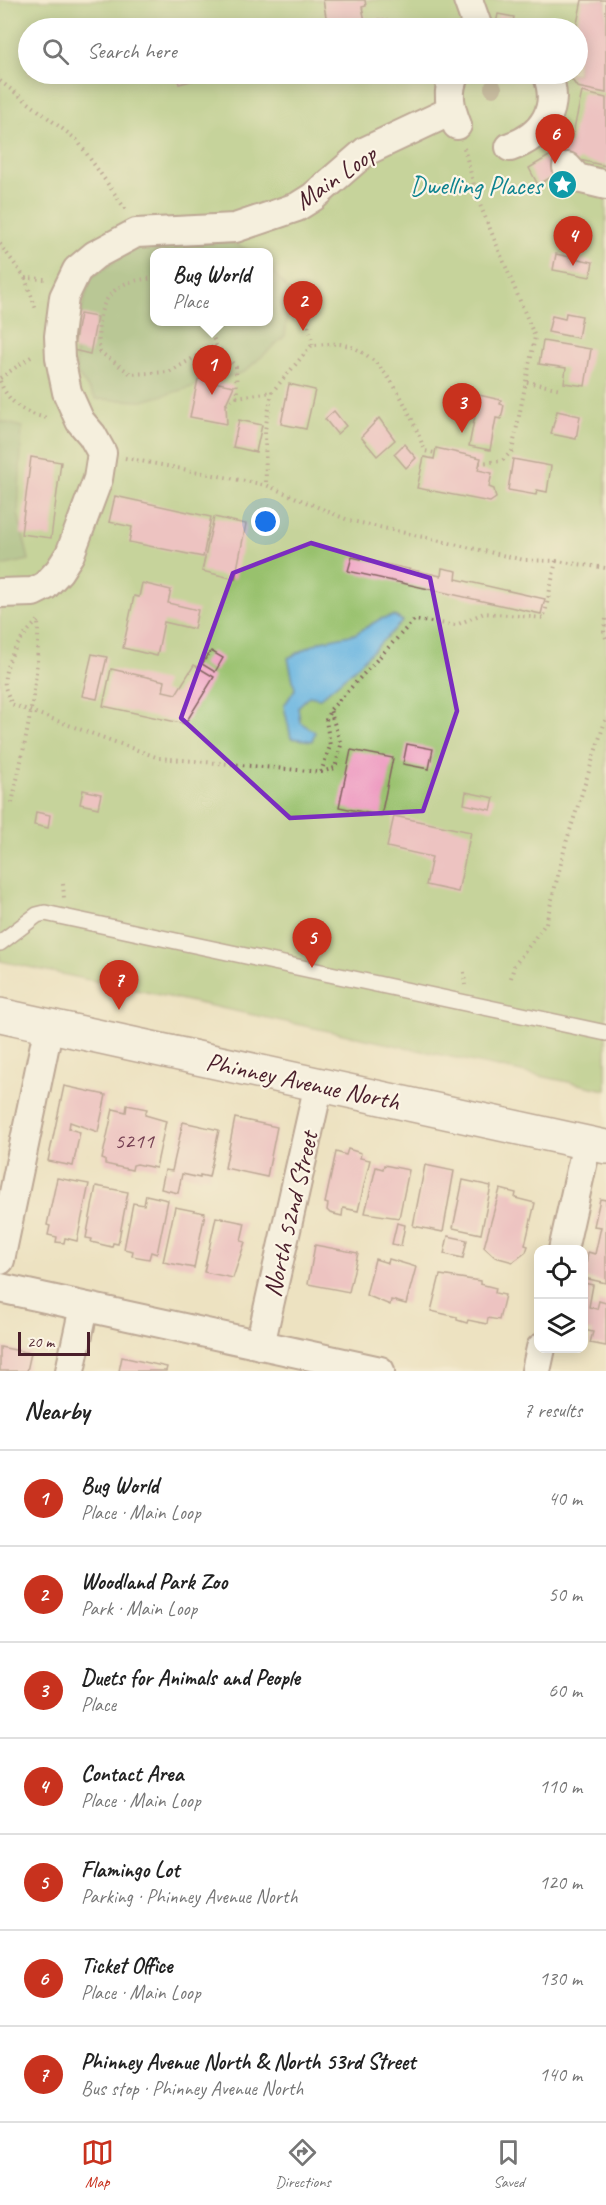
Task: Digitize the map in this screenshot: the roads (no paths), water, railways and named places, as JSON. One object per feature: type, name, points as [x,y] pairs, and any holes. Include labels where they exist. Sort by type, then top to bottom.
[{"type":"street","points":[[468,0],[474,18]]},
{"type":"street","name":"Main Loop","points":[[0,593],[25,593],[40,589],[59,571],[70,554],[98,479],[102,453],[92,435],[80,421],[67,392],[60,358],[59,336],[64,297],[71,280],[85,262],[130,235],[142,232],[235,228],[278,215],[306,202],[366,152],[454,118],[449,95],[452,84]]},
{"type":"street","points":[[552,84],[552,102],[548,118],[554,151],[577,178],[606,185]]},
{"type":"street","points":[[510,147],[525,142],[554,151]]},
{"type":"street","name":"Phinney Avenue North","points":[[0,1015],[596,1145]]},
{"type":"street","points":[[0,1260],[5,1208],[49,1025]]},
{"type":"street","name":"North 52nd Street","points":[[260,1345],[319,1084]]},
{"type":"street","points":[[565,1245],[596,1145]]},
{"type":"street","points":[[0,1288],[380,1371]]},
{"type":"street","points":[[70,1371],[84,1307]]},
{"type":"street","points":[[536,1371],[540,1353]]},
{"type":"lane","points":[[0,944],[37,915],[45,913],[606,1033]]},
{"type":"water","points":[[394,616],[403,621],[353,670],[320,698],[309,696],[298,707],[300,722],[315,732],[312,741],[291,738],[284,706],[295,689],[288,658],[321,641],[355,634],[380,619]]},
{"type":"place","name":"Ticket Office","points":[[555,164]]},
{"type":"place","name":"Dwelling Places","points":[[563,185]]},
{"type":"place","name":"Contact Area","points":[[573,266]]},
{"type":"place","name":"Woodland Park Zoo","points":[[303,331]]},
{"type":"place","name":"Bug World","points":[[212,395]]},
{"type":"place","name":"Duets for Animals and People","points":[[462,433]]},
{"type":"place","name":"Flamingo Lot","points":[[312,968]]},
{"type":"place","name":"Phinney Avenue North & North 53rd Street","points":[[119,1010]]}]
